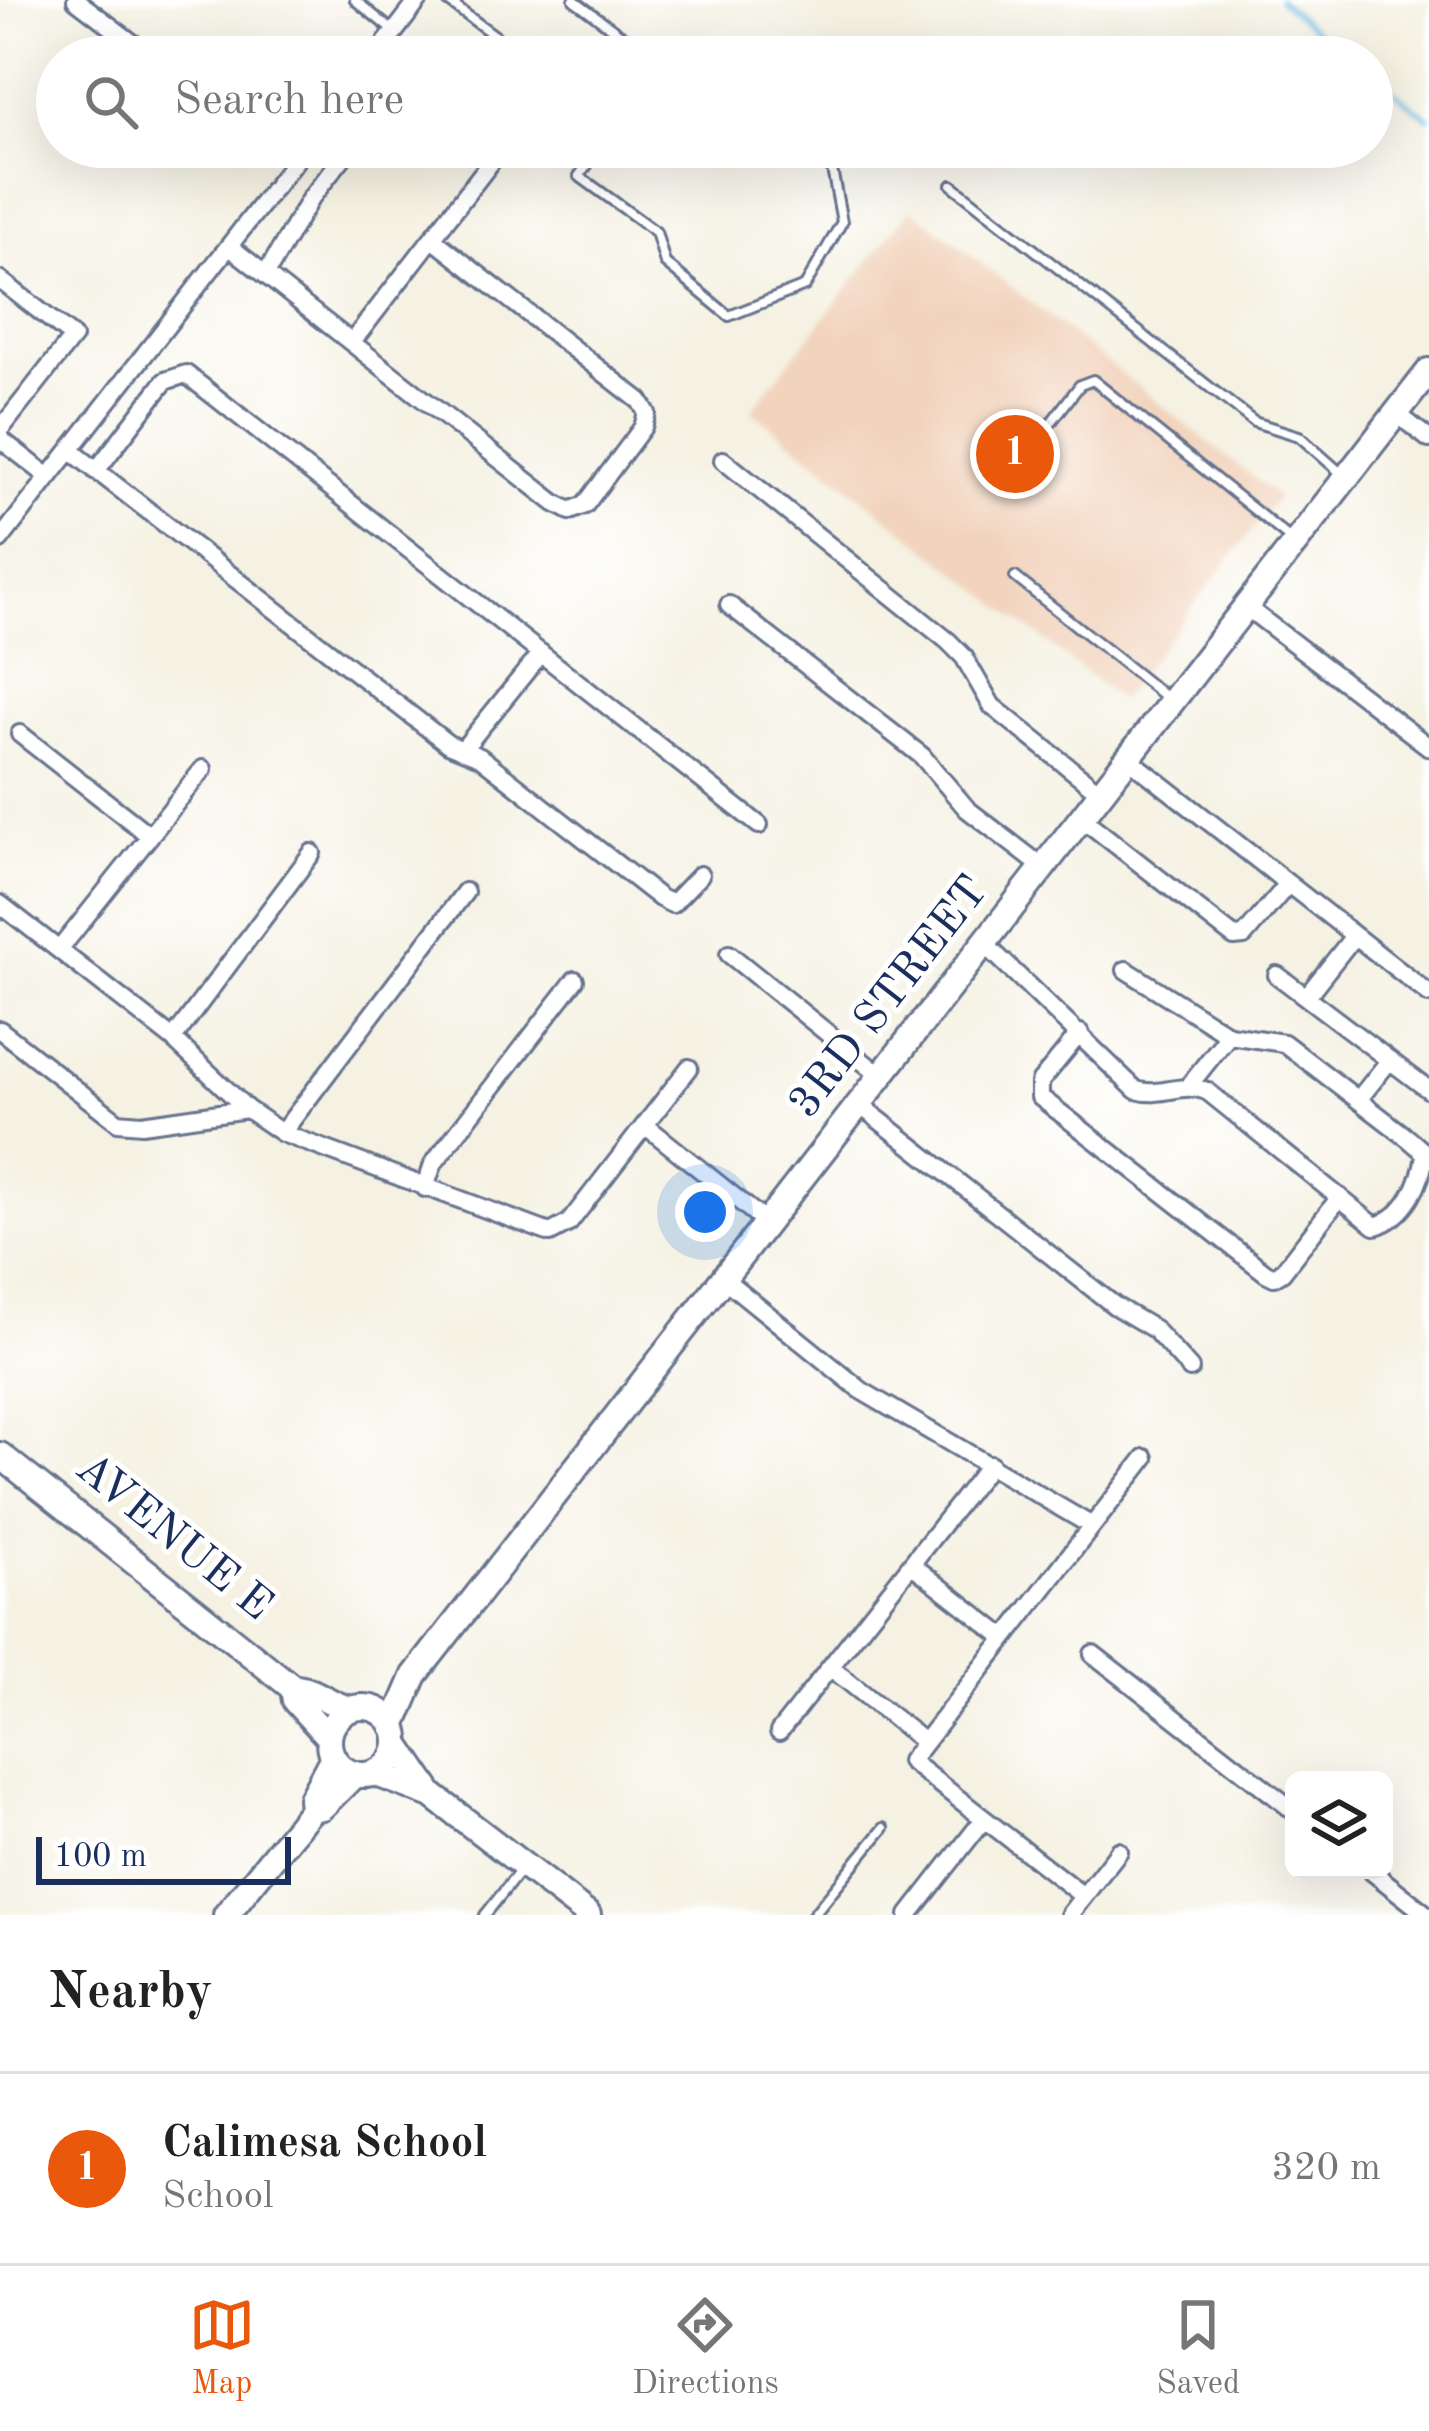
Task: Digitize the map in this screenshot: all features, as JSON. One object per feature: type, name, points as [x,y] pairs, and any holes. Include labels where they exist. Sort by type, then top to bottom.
[{"type":"street","points":[[76,0],[123,36]]},
{"type":"street","points":[[391,36],[419,0]]},
{"type":"street","points":[[0,540],[290,168]]},
{"type":"street","points":[[266,274],[335,168]]},
{"type":"street","points":[[352,342],[487,168]]},
{"type":"street","points":[[230,246],[555,503],[570,511],[585,505],[643,428],[647,413],[640,401],[434,240]]},
{"type":"street","points":[[0,280],[73,337],[0,435],[49,477]]},
{"type":"street","name":"3RD STREET","points":[[362,1709],[415,1675],[1429,371]]},
{"type":"street","points":[[96,471],[165,381],[186,374],[759,824]]},
{"type":"street","points":[[1396,413],[1429,439]]},
{"type":"street","points":[[70,450],[448,744],[464,748],[660,898],[672,904],[700,874]]},
{"type":"street","points":[[723,460],[948,640],[992,706],[1102,794]]},
{"type":"street","points":[[729,605],[922,756],[967,808],[1045,869]]},
{"type":"street","points":[[1245,606],[1429,747]]},
{"type":"street","points":[[464,748],[541,653]]},
{"type":"street","points":[[20,734],[150,836]]},
{"type":"street","points":[[1129,759],[1429,994]]},
{"type":"street","points":[[59,950],[203,769]]},
{"type":"street","points":[[1083,819],[1234,937],[1244,936],[1288,884]]},
{"type":"street","points":[[173,1039],[312,854]]},
{"type":"street","points":[[282,1133],[465,892]]},
{"type":"street","points":[[0,904],[173,1039],[247,1109],[282,1133],[550,1233],[568,1223],[689,1068]]},
{"type":"street","points":[[1306,997],[1354,936]]},
{"type":"street","points":[[986,945],[1136,1090],[1151,1094],[1190,1084],[1208,1091],[1375,1226],[1390,1222],[1424,1171],[1426,1153],[1284,1043],[1229,1034],[1126,970]]},
{"type":"street","points":[[729,954],[882,1077]]},
{"type":"street","points":[[1277,975],[1429,1090]]},
{"type":"street","points":[[425,1187],[433,1164],[575,980]]},
{"type":"street","points":[[0,1030],[118,1122],[142,1124],[247,1109]]},
{"type":"street","points":[[1080,1034],[1040,1082],[1040,1097],[1265,1273],[1274,1277],[1282,1272],[1340,1197]]},
{"type":"street","points":[[1190,1084],[1229,1034]]},
{"type":"street","points":[[1358,1100],[1389,1061]]},
{"type":"street","points":[[860,1105],[1114,1306],[1154,1329],[1190,1369]]},
{"type":"street","points":[[646,1126],[767,1223]]},
{"type":"street","points":[[724,1279],[862,1391],[1091,1526]]},
{"type":"street","name":"AVENUE E","points":[[0,1455],[293,1688],[295,1701],[331,1747]]},
{"type":"street","points":[[1083,1896],[910,1760],[1145,1458]]},
{"type":"street","points":[[779,1732],[990,1464]]},
{"type":"street","points":[[911,1564],[1005,1638]]},
{"type":"street","points":[[1093,1654],[1285,1804]]},
{"type":"street","points":[[830,1667],[924,1742]]},
{"type":"street","name":"3RD STREET","points":[[395,1735],[415,1675]]},
{"type":"street","name":"AVENUE E","points":[[293,1688],[305,1687],[335,1706],[362,1709]]},
{"type":"street","points":[[312,1809],[311,1798],[337,1720],[362,1709],[395,1735],[432,1795]]},
{"type":"street","points":[[226,1915],[312,1809],[322,1807],[364,1773],[390,1762],[395,1735]]},
{"type":"street","points":[[331,1747],[364,1773],[432,1795],[588,1915]]},
{"type":"street","points":[[913,1913],[984,1819]]},
{"type":"street","points":[[1069,1915],[1119,1851]]},
{"type":"street","points":[[1381,1879],[1427,1915]]},
{"type":"lane","points":[[355,0],[394,32]]},
{"type":"lane","points":[[446,0],[495,36]]},
{"type":"lane","points":[[574,0],[622,36]]},
{"type":"lane","points":[[585,168],[579,176],[656,232],[665,263],[729,316],[805,286],[842,221],[832,168]]},
{"type":"lane","points":[[952,185],[1254,422],[1299,436],[1345,478]]},
{"type":"lane","points":[[1015,470],[1080,385],[1093,380],[1294,542]]},
{"type":"lane","points":[[1016,577],[1173,703]]},
{"type":"lane","points":[[813,1915],[884,1828]]},
{"type":"lane","points":[[485,1915],[524,1865]]},
{"type":"shaded area","points":[[911,208],[1278,497],[1120,700],[751,410]]},
{"type":"waterway","points":[[1279,0],[1321,36]]},
{"type":"waterway","points":[[1393,91],[1429,118]]},
{"type":"place","name":"Calimesa School","points":[[1015,454]]}]
